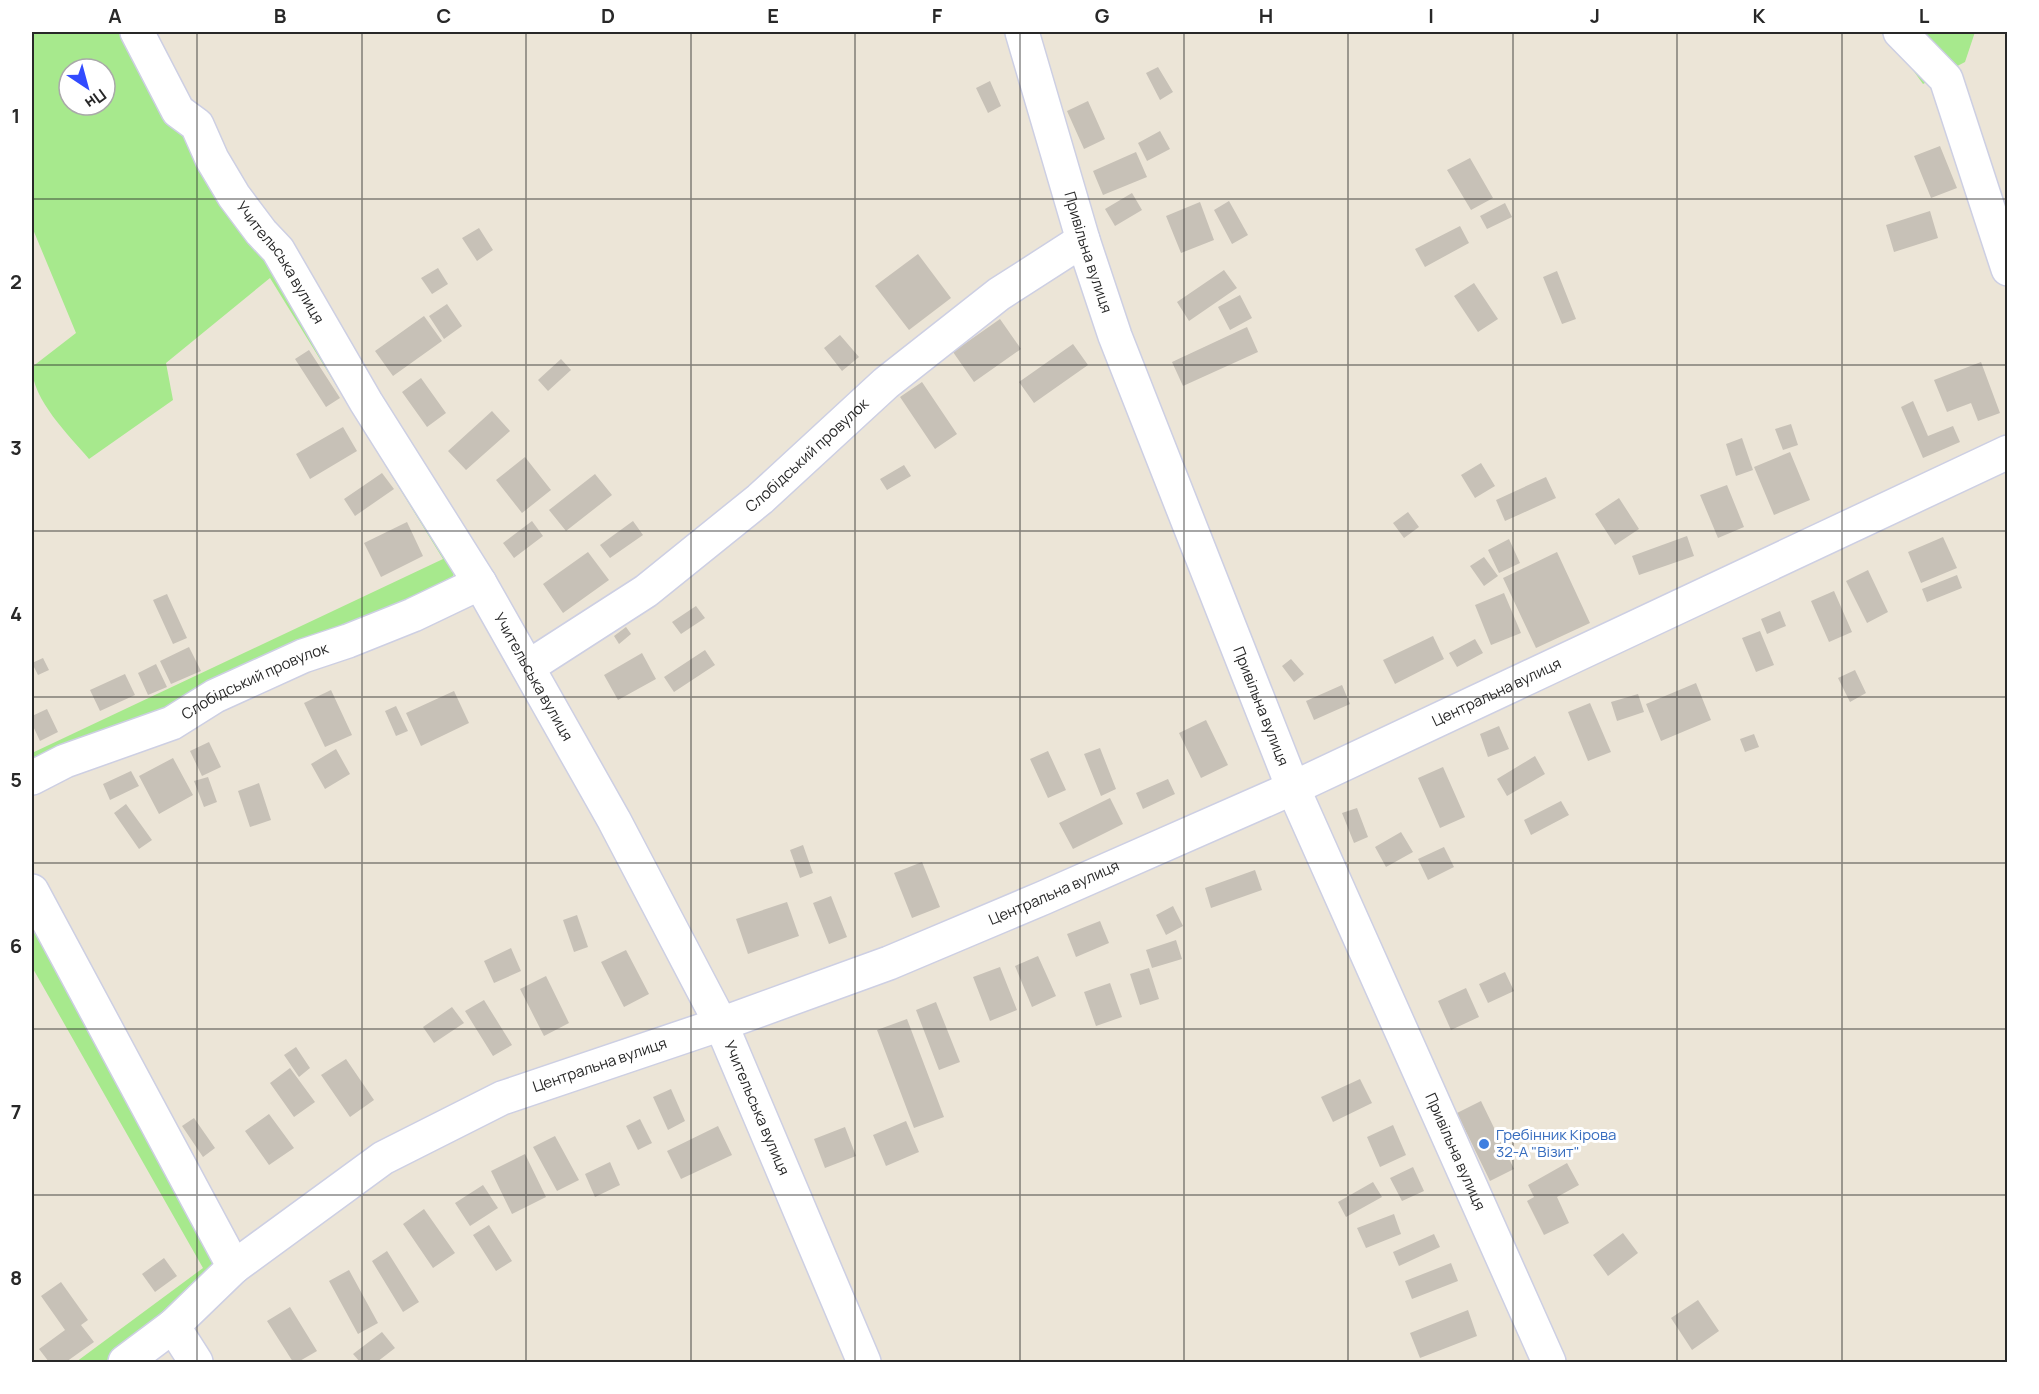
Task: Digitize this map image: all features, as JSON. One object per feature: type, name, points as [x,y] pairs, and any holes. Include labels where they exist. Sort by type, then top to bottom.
[{"type":"street","name":"Учительська вулиця","points":[[137,32],[177,111],[196,125],[212,159],[234,196],[261,232],[278,250],[366,402],[480,583],[614,820],[722,1024],[864,1362]]},
{"type":"street","name":"Привільна вулиця","points":[[1022,32],[1083,240],[1115,336],[1293,788],[1549,1362]]},
{"type":"street","points":[[1900,32],[1946,79],[2007,269]]},
{"type":"street","name":"Слобідський провулок","points":[[528,667],[646,591],[760,499],[886,383],[999,294],[1083,240]]},
{"type":"street","name":"Центральна вулиця","points":[[125,1362],[173,1326],[234,1267],[383,1158],[502,1098],[722,1024],[890,963],[1043,898],[1293,788],[2007,452]]},
{"type":"street","name":"Слобідський провулок","points":[[32,778],[65,761],[172,723],[214,696],[303,656],[402,619],[480,583]]},
{"type":"street","points":[[32,891],[234,1267]]},
{"type":"street","points":[[173,1326],[196,1362]]},
{"type":"green space","points":[[32,32],[123,32],[458,563],[453,576],[437,596],[32,770],[32,753],[443,559],[270,278],[166,363],[173,400],[89,459],[45,404],[38,392],[32,367],[76,333],[32,227]]},
{"type":"green space","points":[[1880,32],[1975,32],[1965,62],[1923,84],[1900,52]]},
{"type":"green space","points":[[32,903],[220,1266],[105,1362],[76,1362],[203,1268],[32,967]]},
{"type":"building","points":[[1158,67],[1173,92],[1160,100],[1146,73]]},
{"type":"building","points":[[990,81],[1001,106],[988,113],[976,88]]},
{"type":"building","points":[[1088,101],[1105,139],[1084,149],[1067,111]]},
{"type":"building","points":[[1160,131],[1170,149],[1147,161],[1138,143]]},
{"type":"building","points":[[1940,146],[1957,188],[1931,198],[1914,156]]},
{"type":"building","points":[[1136,152],[1147,177],[1103,195],[1093,171]]},
{"type":"building","points":[[1470,158],[1493,198],[1471,210],[1447,170]]},
{"type":"building","points":[[1132,193],[1142,210],[1115,226],[1105,209]]},
{"type":"building","points":[[1229,201],[1248,235],[1232,244],[1214,210]]},
{"type":"building","points":[[1200,202],[1214,240],[1181,253],[1166,216]]},
{"type":"building","points":[[1505,203],[1512,217],[1487,229],[1480,216]]},
{"type":"building","points":[[1930,211],[1938,238],[1894,252],[1886,225]]},
{"type":"building","points":[[1460,226],[1469,243],[1425,267],[1415,249]]},
{"type":"building","points":[[479,228],[493,250],[477,261],[462,238]]},
{"type":"building","points":[[918,254],[951,298],[909,330],[875,286]]},
{"type":"building","points":[[438,268],[448,284],[432,294],[421,278]]},
{"type":"building","points":[[1224,270],[1237,288],[1189,321],[1177,302]]},
{"type":"building","points":[[1557,271],[1576,319],[1562,324],[1543,277]]},
{"type":"building","points":[[1474,283],[1498,319],[1478,332],[1454,296]]},
{"type":"building","points":[[1240,295],[1252,318],[1230,330],[1218,307]]},
{"type":"building","points":[[447,304],[462,326],[444,339],[429,316]]},
{"type":"building","points":[[424,316],[442,341],[393,376],[375,351]]},
{"type":"building","points":[[1000,319],[1021,349],[974,382],[953,352]]},
{"type":"building","points":[[1247,327],[1258,352],[1183,386],[1172,362]]},
{"type":"building","points":[[840,335],[859,357],[842,371],[824,348]]},
{"type":"building","points":[[1073,344],[1088,365],[1034,403],[1019,382]]},
{"type":"building","points":[[309,350],[340,398],[326,407],[295,359]]},
{"type":"building","points":[[561,359],[571,370],[548,391],[538,380]]},
{"type":"building","points":[[1981,362],[2000,413],[1978,421],[1971,403],[1947,412],[1934,380]]},
{"type":"building","points":[[421,378],[446,413],[427,427],[402,392]]},
{"type":"building","points":[[922,382],[957,434],[935,449],[900,397]]},
{"type":"building","points":[[1913,401],[1928,436],[1953,426],[1960,442],[1923,458],[1901,407]]},
{"type":"building","points":[[492,411],[510,431],[466,470],[448,451]]},
{"type":"building","points":[[1791,424],[1798,445],[1783,450],[1775,429]]},
{"type":"building","points":[[343,427],[357,451],[310,479],[296,454]]},
{"type":"building","points":[[1742,438],[1753,470],[1736,476],[1726,444]]},
{"type":"building","points":[[1790,452],[1810,500],[1774,515],[1754,467]]},
{"type":"building","points":[[525,457],[551,490],[522,513],[496,480]]},
{"type":"building","points":[[1481,463],[1495,486],[1475,498],[1461,475]]},
{"type":"building","points":[[904,465],[911,476],[887,490],[880,479]]},
{"type":"building","points":[[382,473],[394,489],[355,516],[344,499]]},
{"type":"building","points":[[595,474],[612,495],[566,531],[549,510]]},
{"type":"building","points":[[1546,477],[1556,498],[1505,521],[1496,500]]},
{"type":"building","points":[[1727,485],[1744,527],[1718,538],[1700,495]]},
{"type":"building","points":[[1619,498],[1639,529],[1615,545],[1595,514]]},
{"type":"building","points":[[1408,512],[1419,527],[1404,538],[1393,523]]},
{"type":"building","points":[[532,521],[543,536],[514,558],[503,543]]},
{"type":"building","points":[[633,521],[643,535],[610,558],[600,545]]},
{"type":"building","points":[[407,522],[423,556],[381,577],[364,543]]},
{"type":"building","points":[[1687,536],[1694,556],[1639,575],[1632,556]]},
{"type":"building","points":[[1943,537],[1957,568],[1921,583],[1908,552]]},
{"type":"building","points":[[1509,539],[1520,563],[1499,573],[1488,550]]},
{"type":"building","points":[[588,552],[609,580],[563,613],[543,584]]},
{"type":"building","points":[[1557,552],[1590,623],[1536,648],[1503,578]]},
{"type":"building","points":[[1484,557],[1498,576],[1484,586],[1470,566]]},
{"type":"building","points":[[1868,570],[1888,612],[1867,623],[1846,581]]},
{"type":"building","points":[[1957,575],[1962,588],[1927,602],[1922,589]]},
{"type":"building","points":[[1834,591],[1852,632],[1829,642],[1811,601]]},
{"type":"building","points":[[1504,593],[1521,633],[1491,645],[1475,605]]},
{"type":"building","points":[[167,594],[187,638],[173,644],[153,600]]},
{"type":"building","points":[[696,606],[705,618],[681,634],[672,622]]},
{"type":"building","points":[[1780,611],[1786,626],[1767,634],[1761,619]]},
{"type":"building","points":[[626,627],[631,634],[619,644],[614,636]]},
{"type":"building","points":[[1760,631],[1774,665],[1756,672],[1742,638]]},
{"type":"building","points":[[1433,636],[1444,659],[1395,684],[1383,660]]},
{"type":"building","points":[[1475,639],[1483,653],[1457,667],[1449,653]]},
{"type":"building","points":[[189,647],[201,671],[171,684],[160,661]]},
{"type":"building","points":[[705,650],[715,665],[674,692],[664,677]]},
{"type":"building","points":[[642,653],[656,679],[618,700],[604,675]]},
{"type":"building","points":[[43,658],[49,670],[38,675],[32,663]]},
{"type":"building","points":[[1291,659],[1304,674],[1294,682],[1282,666]]},
{"type":"building","points":[[156,664],[167,687],[148,695],[138,673]]},
{"type":"building","points":[[1855,670],[1866,693],[1850,702],[1838,678]]},
{"type":"building","points":[[125,674],[135,695],[100,711],[90,690]]},
{"type":"building","points":[[1696,683],[1711,720],[1661,741],[1646,704]]},
{"type":"building","points":[[1342,685],[1350,704],[1314,720],[1306,701]]},
{"type":"building","points":[[331,690],[352,735],[325,747],[304,703]]},
{"type":"building","points":[[454,691],[469,723],[421,746],[406,713]]},
{"type":"building","points":[[1638,694],[1644,712],[1617,721],[1611,702]]},
{"type":"building","points":[[1590,703],[1611,752],[1588,761],[1568,712]]},
{"type":"building","points":[[396,706],[408,731],[396,736],[385,711]]},
{"type":"building","points":[[47,709],[58,732],[40,741],[32,724],[32,716]]},
{"type":"building","points":[[1206,720],[1228,765],[1201,778],[1179,733]]},
{"type":"building","points":[[1499,726],[1509,749],[1488,757],[1480,734]]},
{"type":"building","points":[[1754,734],[1759,747],[1745,752],[1740,739]]},
{"type":"building","points":[[209,742],[221,767],[202,776],[190,751]]},
{"type":"building","points":[[1100,748],[1116,789],[1101,796],[1084,754]]},
{"type":"building","points":[[336,749],[350,774],[325,789],[311,764]]},
{"type":"building","points":[[1048,751],[1066,790],[1048,798],[1030,759]]},
{"type":"building","points":[[1535,756],[1545,774],[1507,796],[1497,779]]},
{"type":"building","points":[[173,758],[193,795],[159,814],[139,776]]},
{"type":"building","points":[[1443,767],[1465,817],[1440,828],[1418,778]]},
{"type":"building","points":[[131,771],[139,786],[110,800],[103,784]]},
{"type":"building","points":[[208,777],[217,802],[204,807],[194,781]]},
{"type":"building","points":[[1168,779],[1175,794],[1143,809],[1136,793]]},
{"type":"building","points":[[259,783],[271,820],[250,827],[238,791]]},
{"type":"building","points":[[1110,798],[1123,824],[1073,849],[1059,823]]},
{"type":"building","points":[[1561,801],[1569,815],[1531,835],[1524,820]]},
{"type":"building","points":[[126,804],[152,840],[139,849],[114,813]]},
{"type":"building","points":[[1357,808],[1368,837],[1354,843],[1342,813]]},
{"type":"building","points":[[1401,832],[1413,852],[1386,867],[1375,847]]},
{"type":"building","points":[[803,845],[813,873],[800,878],[790,850]]},
{"type":"building","points":[[1444,847],[1454,867],[1428,880],[1418,859]]},
{"type":"building","points":[[922,862],[940,907],[912,918],[894,873]]},
{"type":"building","points":[[1255,870],[1262,890],[1211,908],[1205,888]]},
{"type":"building","points":[[831,896],[847,937],[829,944],[813,903]]},
{"type":"building","points":[[787,902],[799,936],[748,954],[736,919]]},
{"type":"building","points":[[1173,906],[1183,926],[1166,935],[1156,915]]},
{"type":"building","points":[[577,915],[588,947],[574,952],[563,920]]},
{"type":"building","points":[[1100,921],[1109,943],[1076,957],[1067,934]]},
{"type":"building","points":[[1176,940],[1182,959],[1152,968],[1146,950]]},
{"type":"building","points":[[511,948],[521,971],[494,983],[484,961]]},
{"type":"building","points":[[626,950],[649,994],[624,1007],[601,962]]},
{"type":"building","points":[[1038,956],[1056,996],[1032,1007],[1015,966]]},
{"type":"building","points":[[1000,967],[1017,1010],[990,1021],[973,977]]},
{"type":"building","points":[[1149,968],[1159,999],[1140,1005],[1130,974]]},
{"type":"building","points":[[1505,972],[1514,991],[1488,1003],[1479,984]]},
{"type":"building","points":[[546,976],[569,1023],[544,1036],[520,989]]},
{"type":"building","points":[[1110,983],[1122,1017],[1096,1026],[1084,992]]},
{"type":"building","points":[[1466,988],[1479,1017],[1451,1030],[1438,1001]]},
{"type":"building","points":[[484,1000],[512,1045],[493,1056],[465,1011]]},
{"type":"building","points":[[936,1002],[960,1062],[939,1070],[916,1010]]},
{"type":"building","points":[[452,1007],[464,1023],[434,1043],[423,1027]]},
{"type":"building","points":[[907,1019],[944,1117],[914,1128],[877,1030]]},
{"type":"building","points":[[296,1047],[310,1068],[299,1077],[284,1055]]},
{"type":"building","points":[[346,1059],[374,1100],[350,1117],[321,1075]]},
{"type":"building","points":[[290,1068],[315,1102],[294,1117],[270,1083]]},
{"type":"building","points":[[1360,1079],[1372,1103],[1333,1122],[1321,1097]]},
{"type":"building","points":[[671,1089],[685,1121],[668,1130],[653,1097]]},
{"type":"building","points":[[1481,1101],[1514,1169],[1490,1181],[1457,1113]]},
{"type":"building","points":[[269,1114],[294,1148],[269,1165],[245,1131]]},
{"type":"building","points":[[194,1118],[215,1148],[203,1157],[182,1126]]},
{"type":"building","points":[[640,1119],[652,1143],[638,1150],[626,1126]]},
{"type":"building","points":[[906,1121],[919,1152],[886,1166],[873,1135]]},
{"type":"building","points":[[1393,1125],[1406,1155],[1380,1167],[1367,1137]]},
{"type":"building","points":[[718,1126],[732,1155],[681,1179],[667,1151]]},
{"type":"building","points":[[845,1127],[856,1156],[825,1168],[814,1139]]},
{"type":"building","points":[[555,1136],[579,1180],[557,1191],[533,1147]]},
{"type":"building","points":[[525,1154],[546,1197],[512,1214],[491,1171]]},
{"type":"building","points":[[610,1162],[620,1185],[595,1197],[585,1174]]},
{"type":"building","points":[[1567,1163],[1579,1185],[1557,1197],[1569,1223],[1544,1235],[1527,1201],[1534,1197],[1528,1185]]},
{"type":"building","points":[[1413,1167],[1424,1191],[1402,1201],[1390,1178]]},
{"type":"building","points":[[1373,1182],[1382,1197],[1346,1217],[1338,1202]]},
{"type":"building","points":[[483,1185],[498,1208],[470,1226],[455,1203]]},
{"type":"building","points":[[424,1209],[455,1253],[433,1268],[403,1224]]},
{"type":"building","points":[[1394,1214],[1401,1234],[1366,1248],[1357,1228]]},
{"type":"building","points":[[489,1225],[512,1261],[496,1271],[473,1235]]},
{"type":"building","points":[[1623,1233],[1638,1253],[1608,1276],[1593,1255]]},
{"type":"building","points":[[1434,1234],[1440,1247],[1399,1266],[1393,1252]]},
{"type":"building","points":[[387,1251],[419,1302],[403,1312],[372,1261]]},
{"type":"building","points":[[164,1258],[177,1276],[155,1292],[142,1274]]},
{"type":"building","points":[[1451,1263],[1458,1281],[1412,1299],[1405,1281]]},
{"type":"building","points":[[349,1270],[378,1323],[358,1334],[329,1281]]},
{"type":"building","points":[[61,1282],[88,1320],[81,1325],[94,1342],[66,1362],[49,1362],[39,1349],[65,1330],[41,1296]]},
{"type":"building","points":[[1698,1300],[1719,1331],[1692,1350],[1671,1318]]},
{"type":"building","points":[[290,1307],[317,1351],[298,1362],[293,1362],[267,1321]]},
{"type":"building","points":[[1468,1310],[1477,1336],[1420,1358],[1410,1333]]},
{"type":"building","points":[[382,1332],[395,1348],[377,1362],[360,1362],[353,1354]]},
{"type":"place","name":"Гребінник Кірова 32-А \"Візит\"","points":[[1484,1144]]}]
